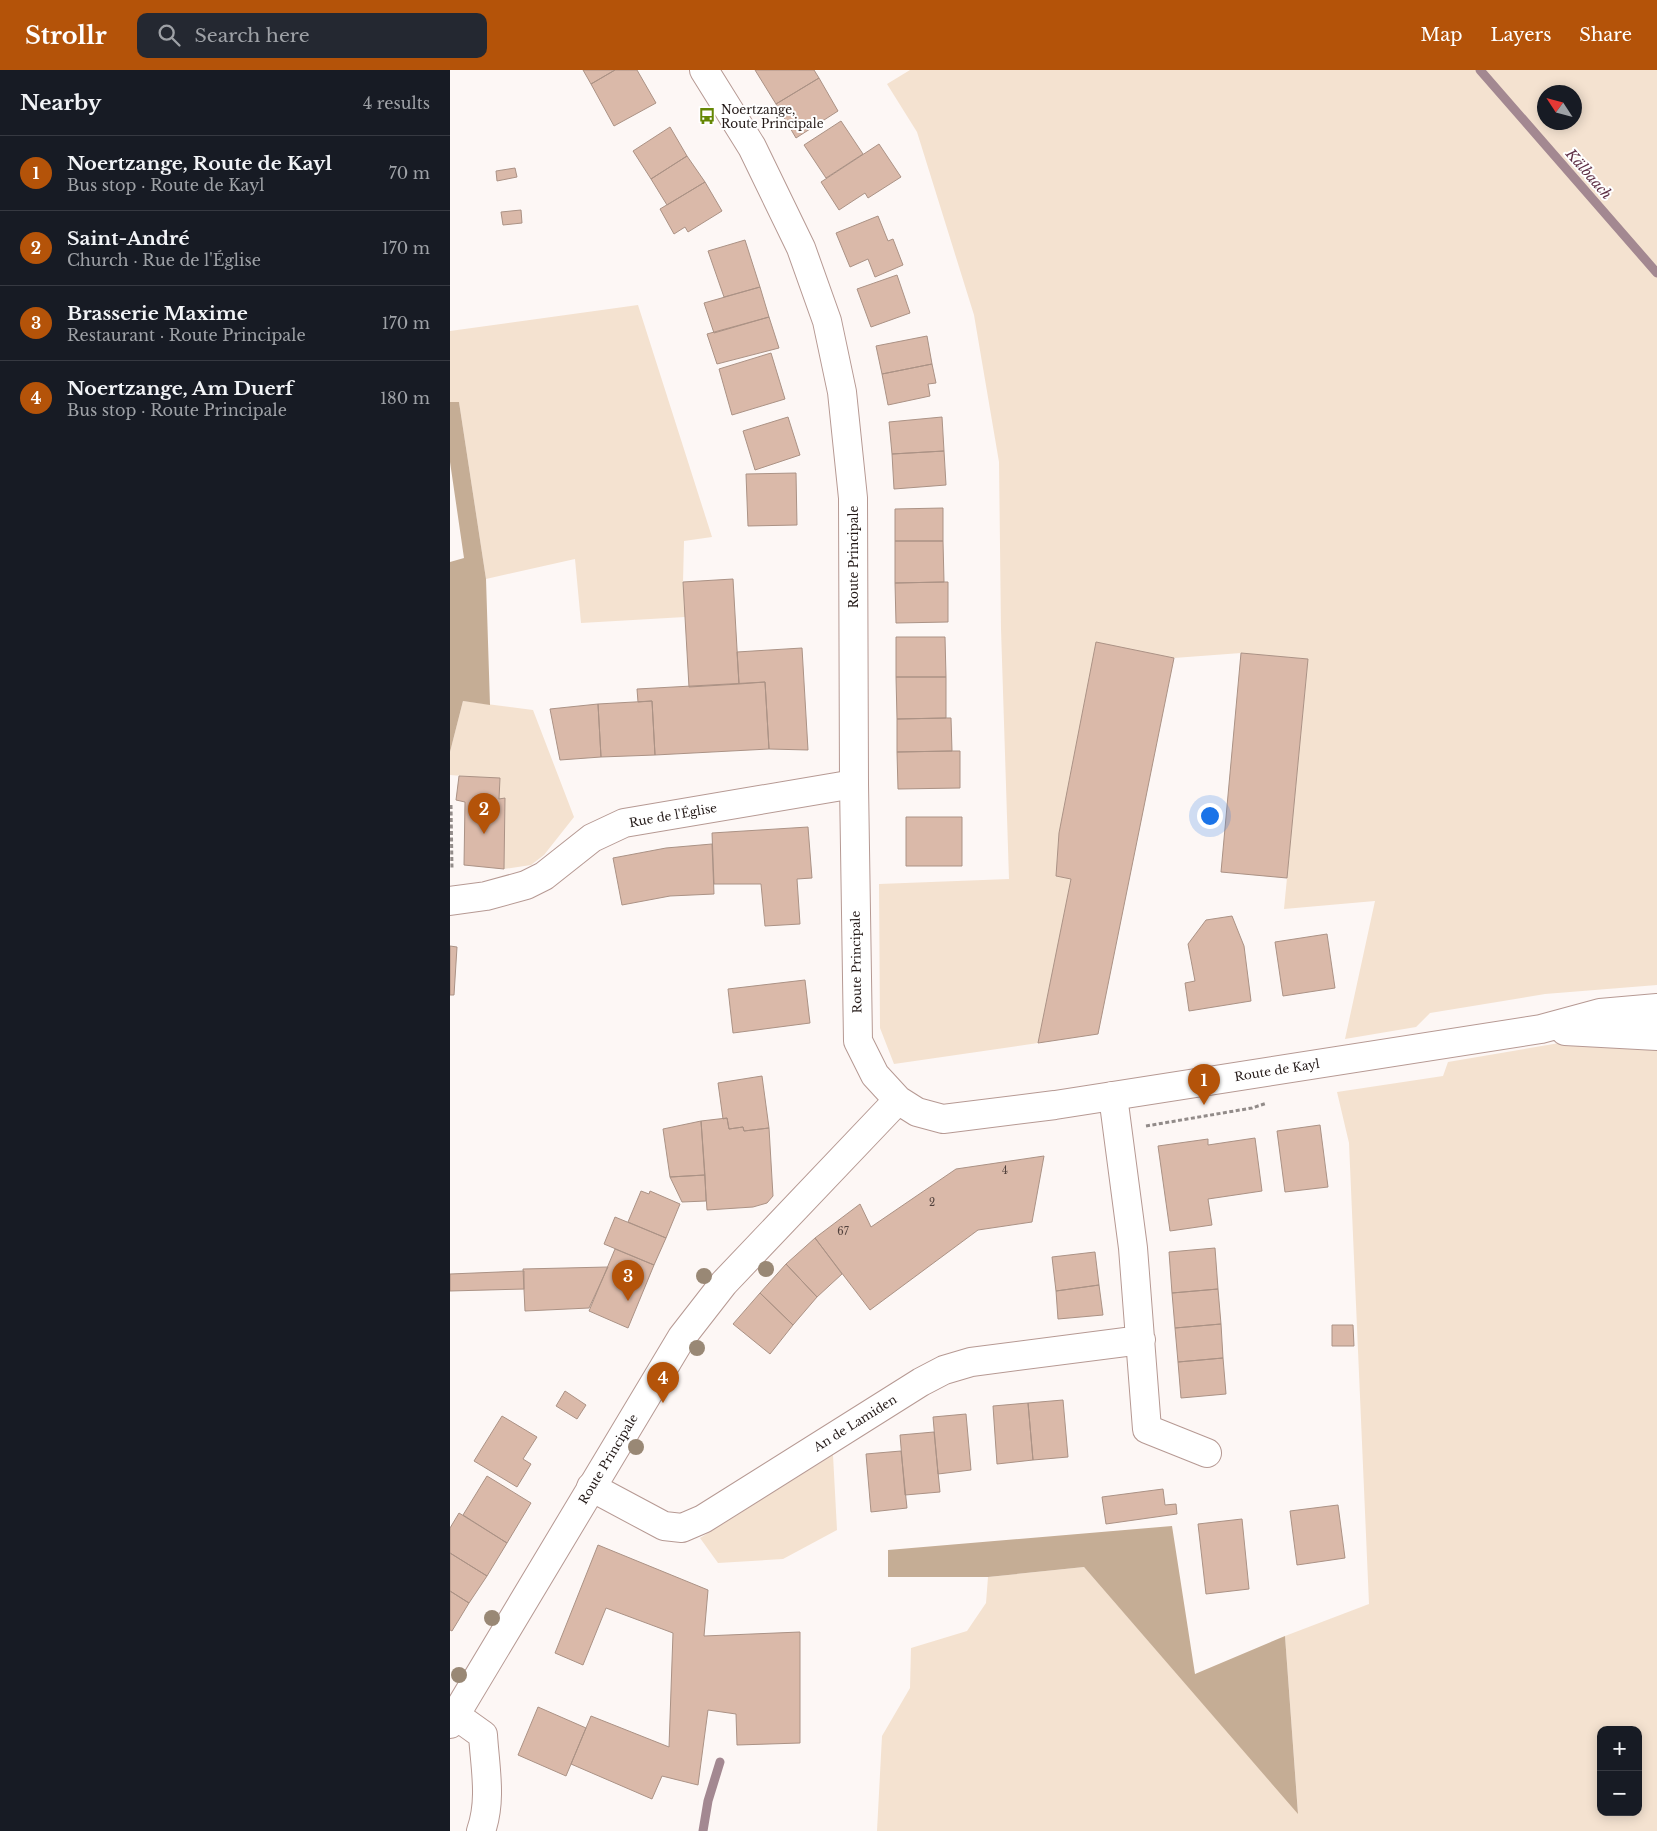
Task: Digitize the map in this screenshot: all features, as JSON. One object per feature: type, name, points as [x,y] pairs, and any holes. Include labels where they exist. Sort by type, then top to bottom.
[{"type":"main road","name":"Route Principale","points":[[453,1719],[682,1337],[724,1283],[898,1100],[875,1075],[858,1041],[854,784],[853,498],[842,392],[827,321],[801,248],[752,147],[704,70]]},
{"type":"main road","name":"Rue de l'Église","points":[[450,901],[486,896],[526,885],[544,876],[592,838],[624,823],[854,784]]},
{"type":"main road","name":"Route de Kayl","points":[[898,1100],[917,1112],[943,1119],[1054,1106],[1541,1030],[1600,1013],[1657,1008]]},
{"type":"main road","name":"Route de Kayl","points":[[1541,1030],[1657,1036]]},
{"type":"main road","points":[[1114,1096],[1133,1248],[1147,1429],[1207,1453]]},
{"type":"main road","name":"An de Lamiden","points":[[591,1487],[664,1526],[682,1528],[704,1518],[944,1370],[971,1362],[1141,1340]]},
{"type":"main road","points":[[453,1719],[482,1735],[488,1794],[485,1820],[481,1831]]},
{"type":"path","points":[[451,805],[452,870]]},
{"type":"shaded area","points":[[910,70],[1657,70],[1657,985],[1545,994],[1430,1013],[1416,1027],[1345,1039],[1375,901],[1284,909],[1308,659],[1241,653],[1174,658],[1096,643],[1059,833],[1056,876],[1071,879],[1038,1043],[894,1064],[880,1028],[879,884],[1009,879],[1001,629],[999,462],[974,315],[917,132],[887,84]]},
{"type":"shaded area","points":[[638,305],[712,537],[684,541],[683,582],[685,617],[581,623],[575,559],[486,579],[459,402],[450,402],[450,331]]},
{"type":"shaded area","points":[[450,402],[459,402],[486,579],[490,705],[463,701],[450,752],[450,562],[464,558],[450,462]]},
{"type":"shaded area","points":[[463,701],[533,710],[574,817],[544,855],[531,865],[504,869],[505,799],[499,799],[500,779],[450,775],[450,752]]},
{"type":"shaded area","points":[[1577,1040],[1657,1046],[1657,1831],[877,1831],[882,1736],[910,1688],[911,1648],[967,1631],[986,1603],[988,1577],[1084,1567],[1298,1813],[1285,1636],[1369,1604],[1349,1143],[1337,1092],[1443,1076],[1448,1062]]},
{"type":"shaded area","points":[[833,1455],[837,1530],[783,1559],[718,1563],[700,1538]]},
{"type":"shaded area","points":[[1172,1526],[1195,1674],[1285,1636],[1298,1814],[1084,1567],[988,1577],[888,1577],[888,1550]]},
{"type":"building","points":[[583,70],[615,70],[591,84]]},
{"type":"building","points":[[615,70],[637,70],[656,103],[614,126],[591,84]]},
{"type":"building","points":[[755,70],[814,70],[819,78],[776,104]]},
{"type":"building","points":[[819,78],[838,111],[796,138],[776,104]]},
{"type":"building","points":[[841,121],[863,154],[826,178],[804,145]]},
{"type":"building","points":[[670,127],[687,156],[651,179],[633,151]]},
{"type":"building","points":[[879,144],[901,177],[868,198],[865,193],[839,210],[821,182]]},
{"type":"building","points":[[687,156],[705,182],[667,205],[651,179]]},
{"type":"building","points":[[515,168],[517,177],[497,181],[496,171]]},
{"type":"building","points":[[705,182],[722,211],[688,232],[685,227],[674,234],[660,209]]},
{"type":"building","points":[[521,210],[522,223],[503,225],[501,212]]},
{"type":"building","points":[[878,216],[888,241],[893,239],[903,265],[875,277],[868,259],[850,267],[836,233]]},
{"type":"building","points":[[745,240],[760,287],[724,297],[708,251]]},
{"type":"building","points":[[897,275],[910,313],[871,327],[857,289]]},
{"type":"building","points":[[760,287],[769,317],[714,333],[704,303]]},
{"type":"building","points":[[769,317],[779,348],[717,364],[707,334]]},
{"type":"building","points":[[927,336],[932,364],[882,374],[876,346]]},
{"type":"building","points":[[771,353],[785,399],[732,415],[719,369]]},
{"type":"building","points":[[932,364],[936,383],[928,384],[930,396],[888,405],[882,374]]},
{"type":"building","points":[[788,417],[800,455],[755,470],[743,431]]},
{"type":"building","points":[[942,417],[944,451],[892,454],[889,422]]},
{"type":"building","points":[[944,451],[946,485],[894,489],[892,454]]},
{"type":"building","points":[[796,473],[797,525],[748,526],[746,474]]},
{"type":"building","points":[[943,508],[943,541],[895,541],[895,509]]},
{"type":"building","points":[[895,541],[943,541],[944,582],[895,583]]},
{"type":"building","points":[[733,579],[739,684],[689,687],[683,582]]},
{"type":"building","points":[[948,582],[948,622],[896,623],[895,583]]},
{"type":"building","points":[[896,637],[945,637],[946,677],[896,677]]},
{"type":"building","points":[[1096,642],[1174,658],[1098,1034],[1038,1043],[1071,879],[1056,876],[1059,833]]},
{"type":"building","points":[[802,648],[808,750],[769,749],[765,682],[739,684],[737,652]]},
{"type":"building","points":[[1241,653],[1308,659],[1287,878],[1221,872]]},
{"type":"building","points":[[896,677],[946,677],[946,718],[897,719]]},
{"type":"building","points":[[765,682],[769,749],[655,755],[652,701],[638,702],[637,689]]},
{"type":"building","points":[[652,701],[655,755],[601,757],[598,704]]},
{"type":"building","points":[[598,704],[601,757],[560,760],[550,709]]},
{"type":"building","points":[[951,718],[952,751],[897,752],[897,719]]},
{"type":"building","points":[[960,751],[960,788],[898,789],[897,752]]},
{"type":"building","points":[[459,776],[500,778],[499,799],[505,798],[504,869],[464,865],[465,802],[456,800]]},
{"type":"building","points":[[906,817],[962,817],[962,866],[906,866]]},
{"type":"building","points":[[808,827],[812,878],[797,879],[800,924],[765,926],[761,884],[714,884],[712,833]]},
{"type":"building","points":[[712,844],[714,894],[670,896],[622,905],[613,858],[666,848]]},
{"type":"building","points":[[1232,916],[1244,946],[1251,1001],[1189,1011],[1185,983],[1195,981],[1188,944],[1206,920]]},
{"type":"building","points":[[1327,934],[1335,988],[1283,996],[1275,942]]},
{"type":"building","points":[[450,946],[457,947],[454,995],[450,995]]},
{"type":"building","points":[[805,980],[810,1023],[733,1033],[728,989]]},
{"type":"building","points":[[762,1076],[769,1128],[744,1131],[743,1127],[729,1129],[727,1118],[723,1119],[718,1083]]},
{"type":"building","points":[[727,1118],[729,1129],[743,1127],[744,1131],[769,1128],[773,1196],[767,1203],[753,1207],[707,1210],[701,1121]]},
{"type":"building","points":[[701,1121],[705,1175],[670,1177],[663,1129]]},
{"type":"building","points":[[1320,1125],[1328,1187],[1285,1192],[1277,1131]]},
{"type":"building","points":[[1255,1138],[1262,1191],[1208,1199],[1212,1225],[1170,1231],[1158,1146],[1208,1139],[1208,1145]]},
{"type":"building","points":[[1044,1156],[1032,1222],[978,1230],[870,1310],[815,1238],[860,1204],[871,1227],[956,1169]]},
{"type":"building","points":[[705,1175],[706,1201],[682,1202],[670,1177]]},
{"type":"building","points":[[641,1191],[649,1194],[650,1191],[680,1204],[666,1238],[628,1222]]},
{"type":"building","points":[[615,1217],[666,1238],[654,1265],[604,1244]]},
{"type":"building","points":[[815,1238],[842,1274],[817,1297],[786,1264]]},
{"type":"building","points":[[1215,1248],[1218,1289],[1172,1293],[1169,1252]]},
{"type":"building","points":[[615,1249],[654,1265],[628,1328],[589,1311]]},
{"type":"building","points":[[1095,1252],[1099,1285],[1056,1291],[1052,1257]]},
{"type":"building","points":[[786,1264],[817,1297],[793,1325],[760,1293]]},
{"type":"building","points":[[608,1267],[589,1308],[525,1311],[523,1269]]},
{"type":"building","points":[[524,1271],[524,1289],[450,1291],[450,1274]]},
{"type":"building","points":[[1099,1285],[1103,1315],[1058,1319],[1056,1291]]},
{"type":"building","points":[[1218,1289],[1221,1324],[1175,1328],[1172,1293]]},
{"type":"building","points":[[760,1293],[793,1325],[770,1354],[733,1324]]},
{"type":"building","points":[[1221,1324],[1223,1358],[1178,1362],[1175,1328]]},
{"type":"building","points":[[1332,1325],[1353,1325],[1354,1346],[1332,1346]]},
{"type":"building","points":[[1223,1358],[1226,1394],[1181,1398],[1178,1362]]},
{"type":"building","points":[[565,1391],[586,1405],[577,1419],[556,1406]]},
{"type":"building","points":[[1063,1400],[1068,1457],[1033,1460],[1028,1403]]},
{"type":"building","points":[[1028,1403],[1033,1460],[997,1464],[993,1406]]},
{"type":"building","points":[[966,1414],[971,1470],[938,1474],[933,1417]]},
{"type":"building","points":[[502,1416],[537,1437],[523,1459],[531,1464],[517,1487],[474,1461]]},
{"type":"building","points":[[934,1432],[940,1492],[905,1495],[900,1435]]},
{"type":"building","points":[[901,1451],[907,1508],[871,1512],[866,1454]]},
{"type":"building","points":[[487,1476],[531,1503],[507,1543],[463,1515]]},
{"type":"building","points":[[1163,1489],[1165,1505],[1176,1504],[1177,1514],[1106,1524],[1102,1497]]},
{"type":"building","points":[[1338,1505],[1345,1558],[1297,1565],[1290,1511]]},
{"type":"building","points":[[459,1513],[507,1543],[487,1576],[450,1553],[450,1528]]},
{"type":"building","points":[[1242,1519],[1249,1589],[1206,1594],[1198,1524]]},
{"type":"building","points":[[598,1545],[708,1590],[704,1636],[800,1632],[800,1743],[737,1745],[736,1714],[708,1710],[698,1785],[662,1776],[652,1799],[571,1764],[591,1716],[669,1747],[673,1633],[606,1608],[583,1665],[555,1653]]},
{"type":"building","points":[[450,1553],[487,1576],[469,1603],[450,1591]]},
{"type":"building","points":[[450,1591],[469,1603],[452,1631],[450,1630]]},
{"type":"building","points":[[538,1707],[586,1728],[566,1776],[518,1755]]},
{"type":"waterway","name":"Kälbaach","points":[[1480,70],[1657,273]]},
{"type":"waterway","points":[[703,1831],[708,1801],[720,1762]]},
{"type":"place","name":"Noertzange, Route Principale","points":[[707,116]]},
{"type":"place","name":"Saint-André","points":[[484,834]]},
{"type":"place","name":"Noertzange, Route de Kayl","points":[[1204,1105]]},
{"type":"place","name":"Brasserie Maxime","points":[[628,1301]]},
{"type":"place","name":"Noertzange, Am Duerf","points":[[663,1403]]}]
